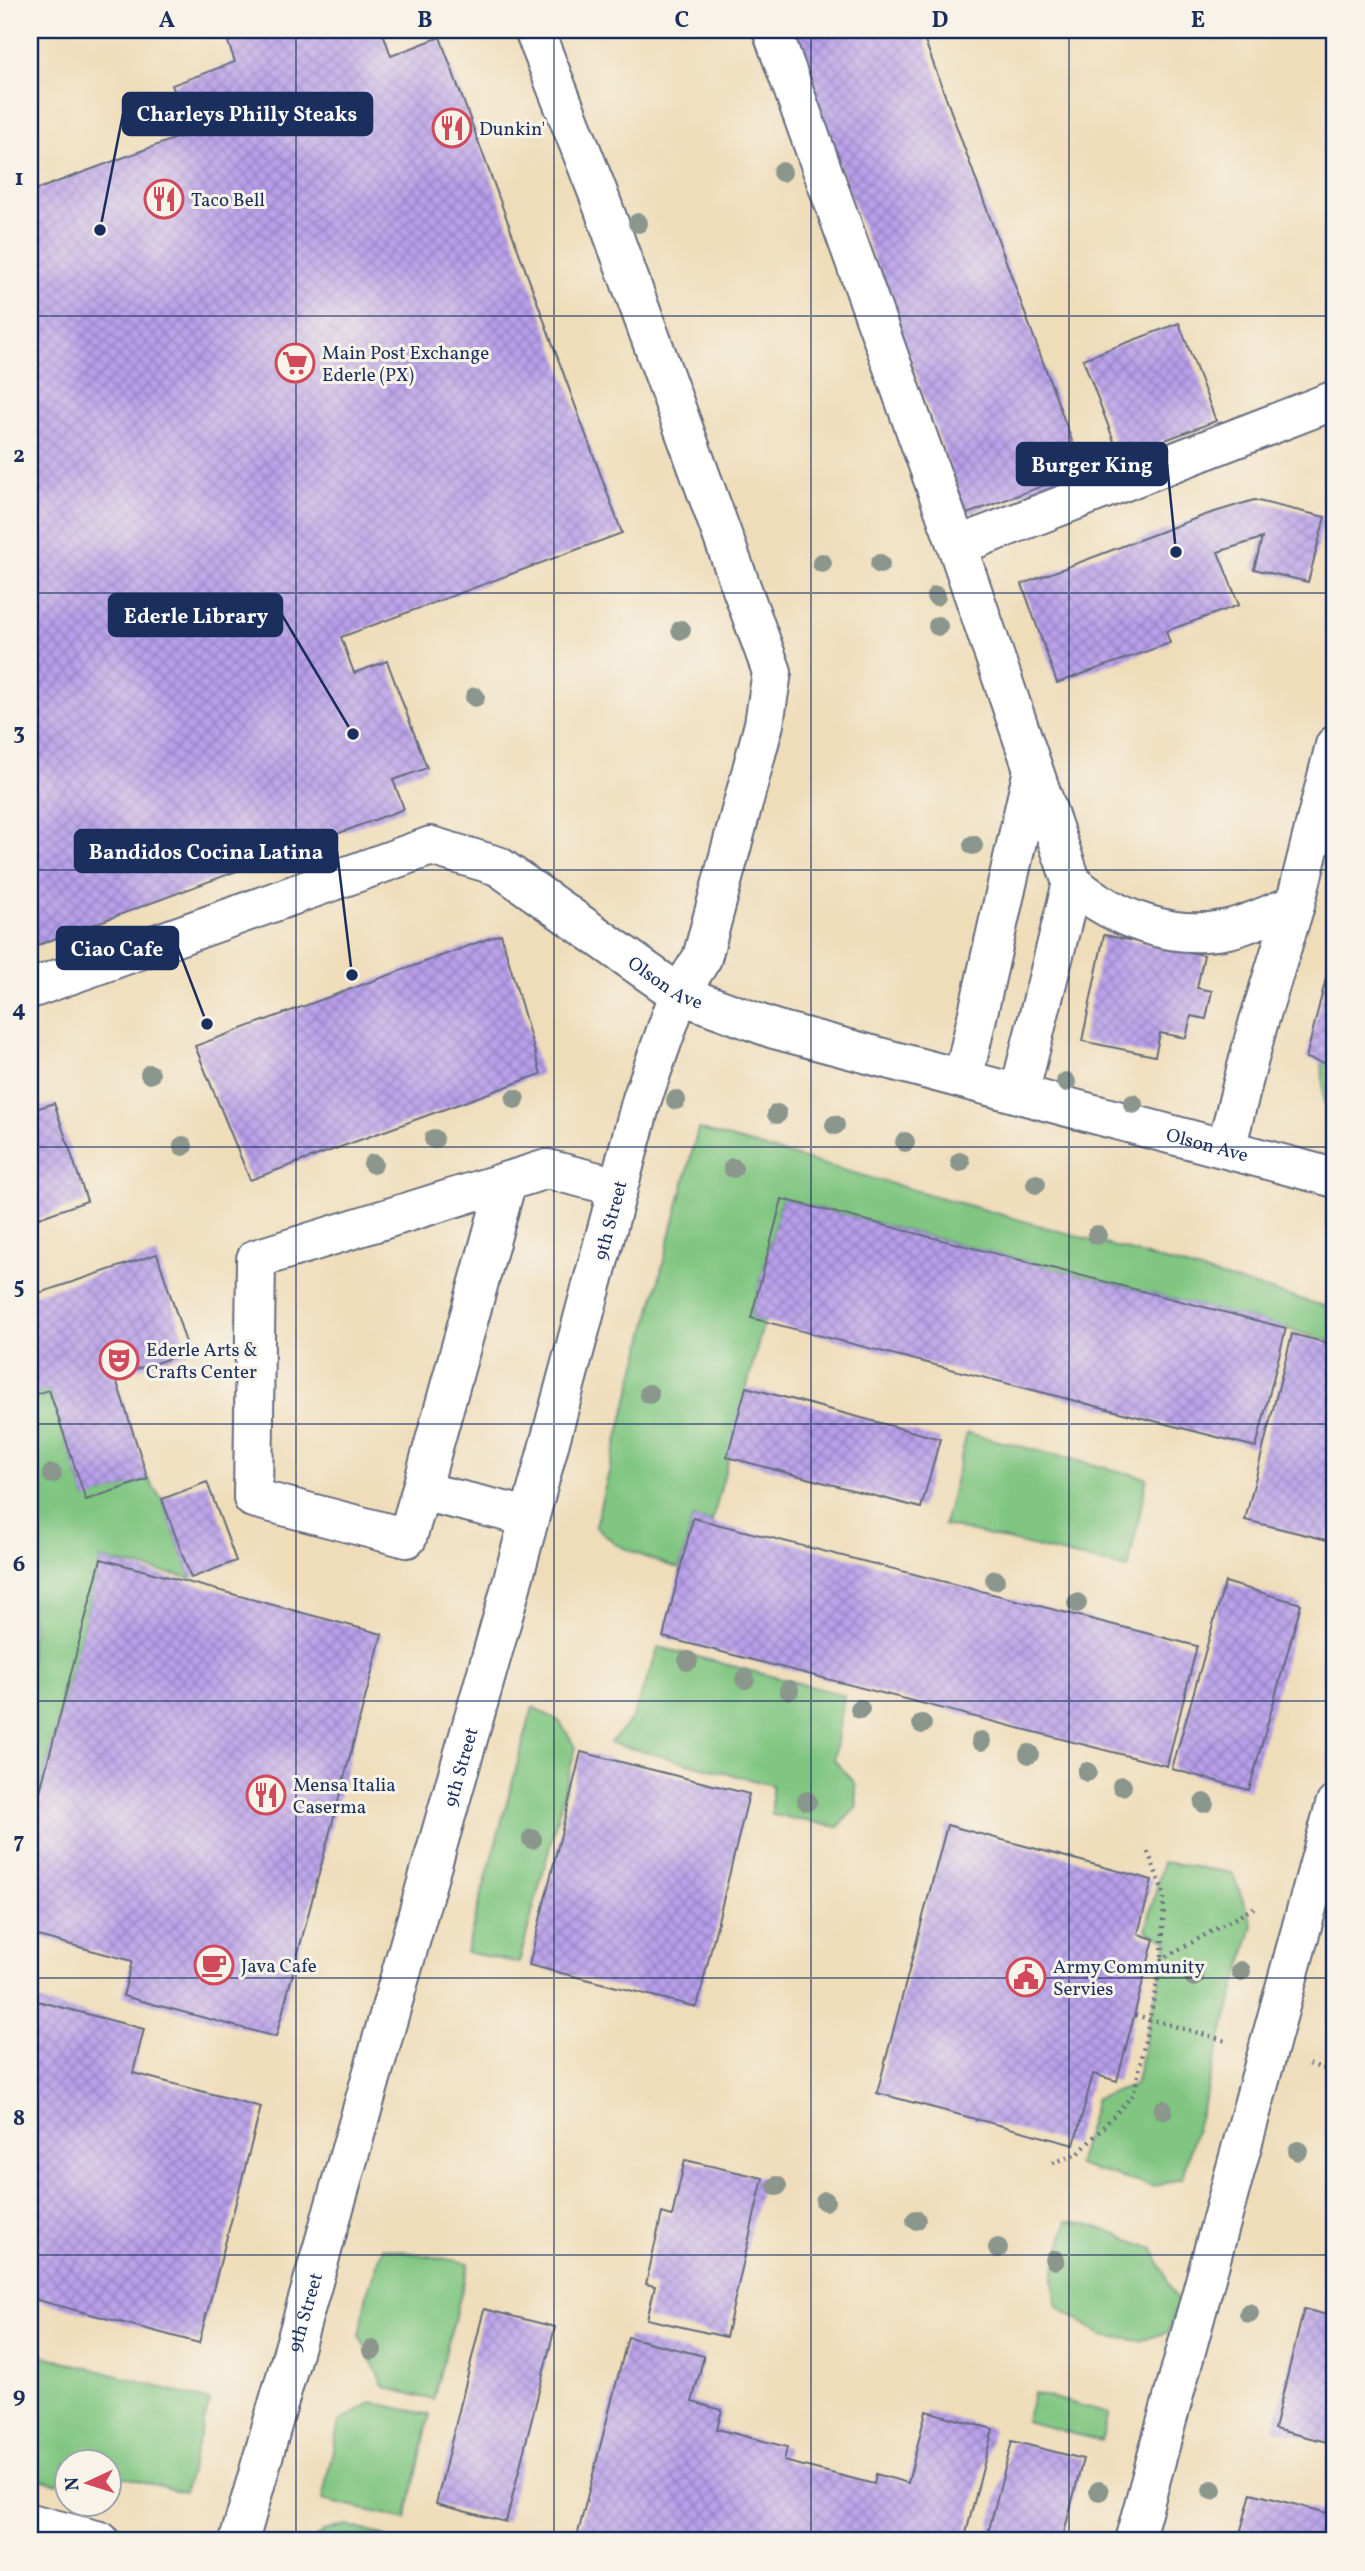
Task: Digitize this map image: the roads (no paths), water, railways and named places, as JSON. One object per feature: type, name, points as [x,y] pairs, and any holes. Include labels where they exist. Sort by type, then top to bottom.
[{"type":"street","name":"9th Street","points":[[239,2541],[529,1517],[642,1099],[679,994],[702,958],[764,724],[772,672],[598,192],[534,30]]},
{"type":"street","points":[[772,30],[957,546],[1072,883],[1092,900],[1139,922],[1186,933],[1229,929],[1295,905]]},
{"type":"street","points":[[957,546],[1335,400]]},
{"type":"street","points":[[1226,1148],[1258,1024],[1295,905],[1335,745]]},
{"type":"street","points":[[963,1079],[1033,770]]},
{"type":"street","name":"Olson Ave","points":[[30,989],[431,846],[498,866],[679,994],[774,1028],[1335,1178]]},
{"type":"street","points":[[1019,1094],[1072,883]]},
{"type":"street","points":[[507,1181],[407,1538],[253,1498],[256,1259],[507,1181],[547,1169],[618,1187]]},
{"type":"street","points":[[421,1491],[529,1517]]},
{"type":"street","points":[[1134,2541],[1335,1805]]},
{"type":"street","points":[[30,2523],[100,2541]]},
{"type":"place","name":"Dunkin'","points":[[452,128]]},
{"type":"place","name":"Taco Bell","points":[[164,199]]},
{"type":"place","name":"Charleys Philly Steaks","points":[[100,230]]},
{"type":"place","name":"Main Post Exchange Ederle (PX)","points":[[295,363]]},
{"type":"place","name":"Burger King","points":[[1176,552]]},
{"type":"place","name":"Ederle Library","points":[[353,734]]},
{"type":"place","name":"Bandidos Cocina Latina","points":[[352,975]]},
{"type":"place","name":"Ciao Cafe","points":[[207,1024]]},
{"type":"place","name":"Ederle Arts & Crafts Center","points":[[119,1360]]},
{"type":"place","name":"Mensa Italia Caserma","points":[[266,1795]]},
{"type":"place","name":"Java Cafe","points":[[214,1965]]},
{"type":"place","name":"Army Community Servies","points":[[1026,1977]]}]
